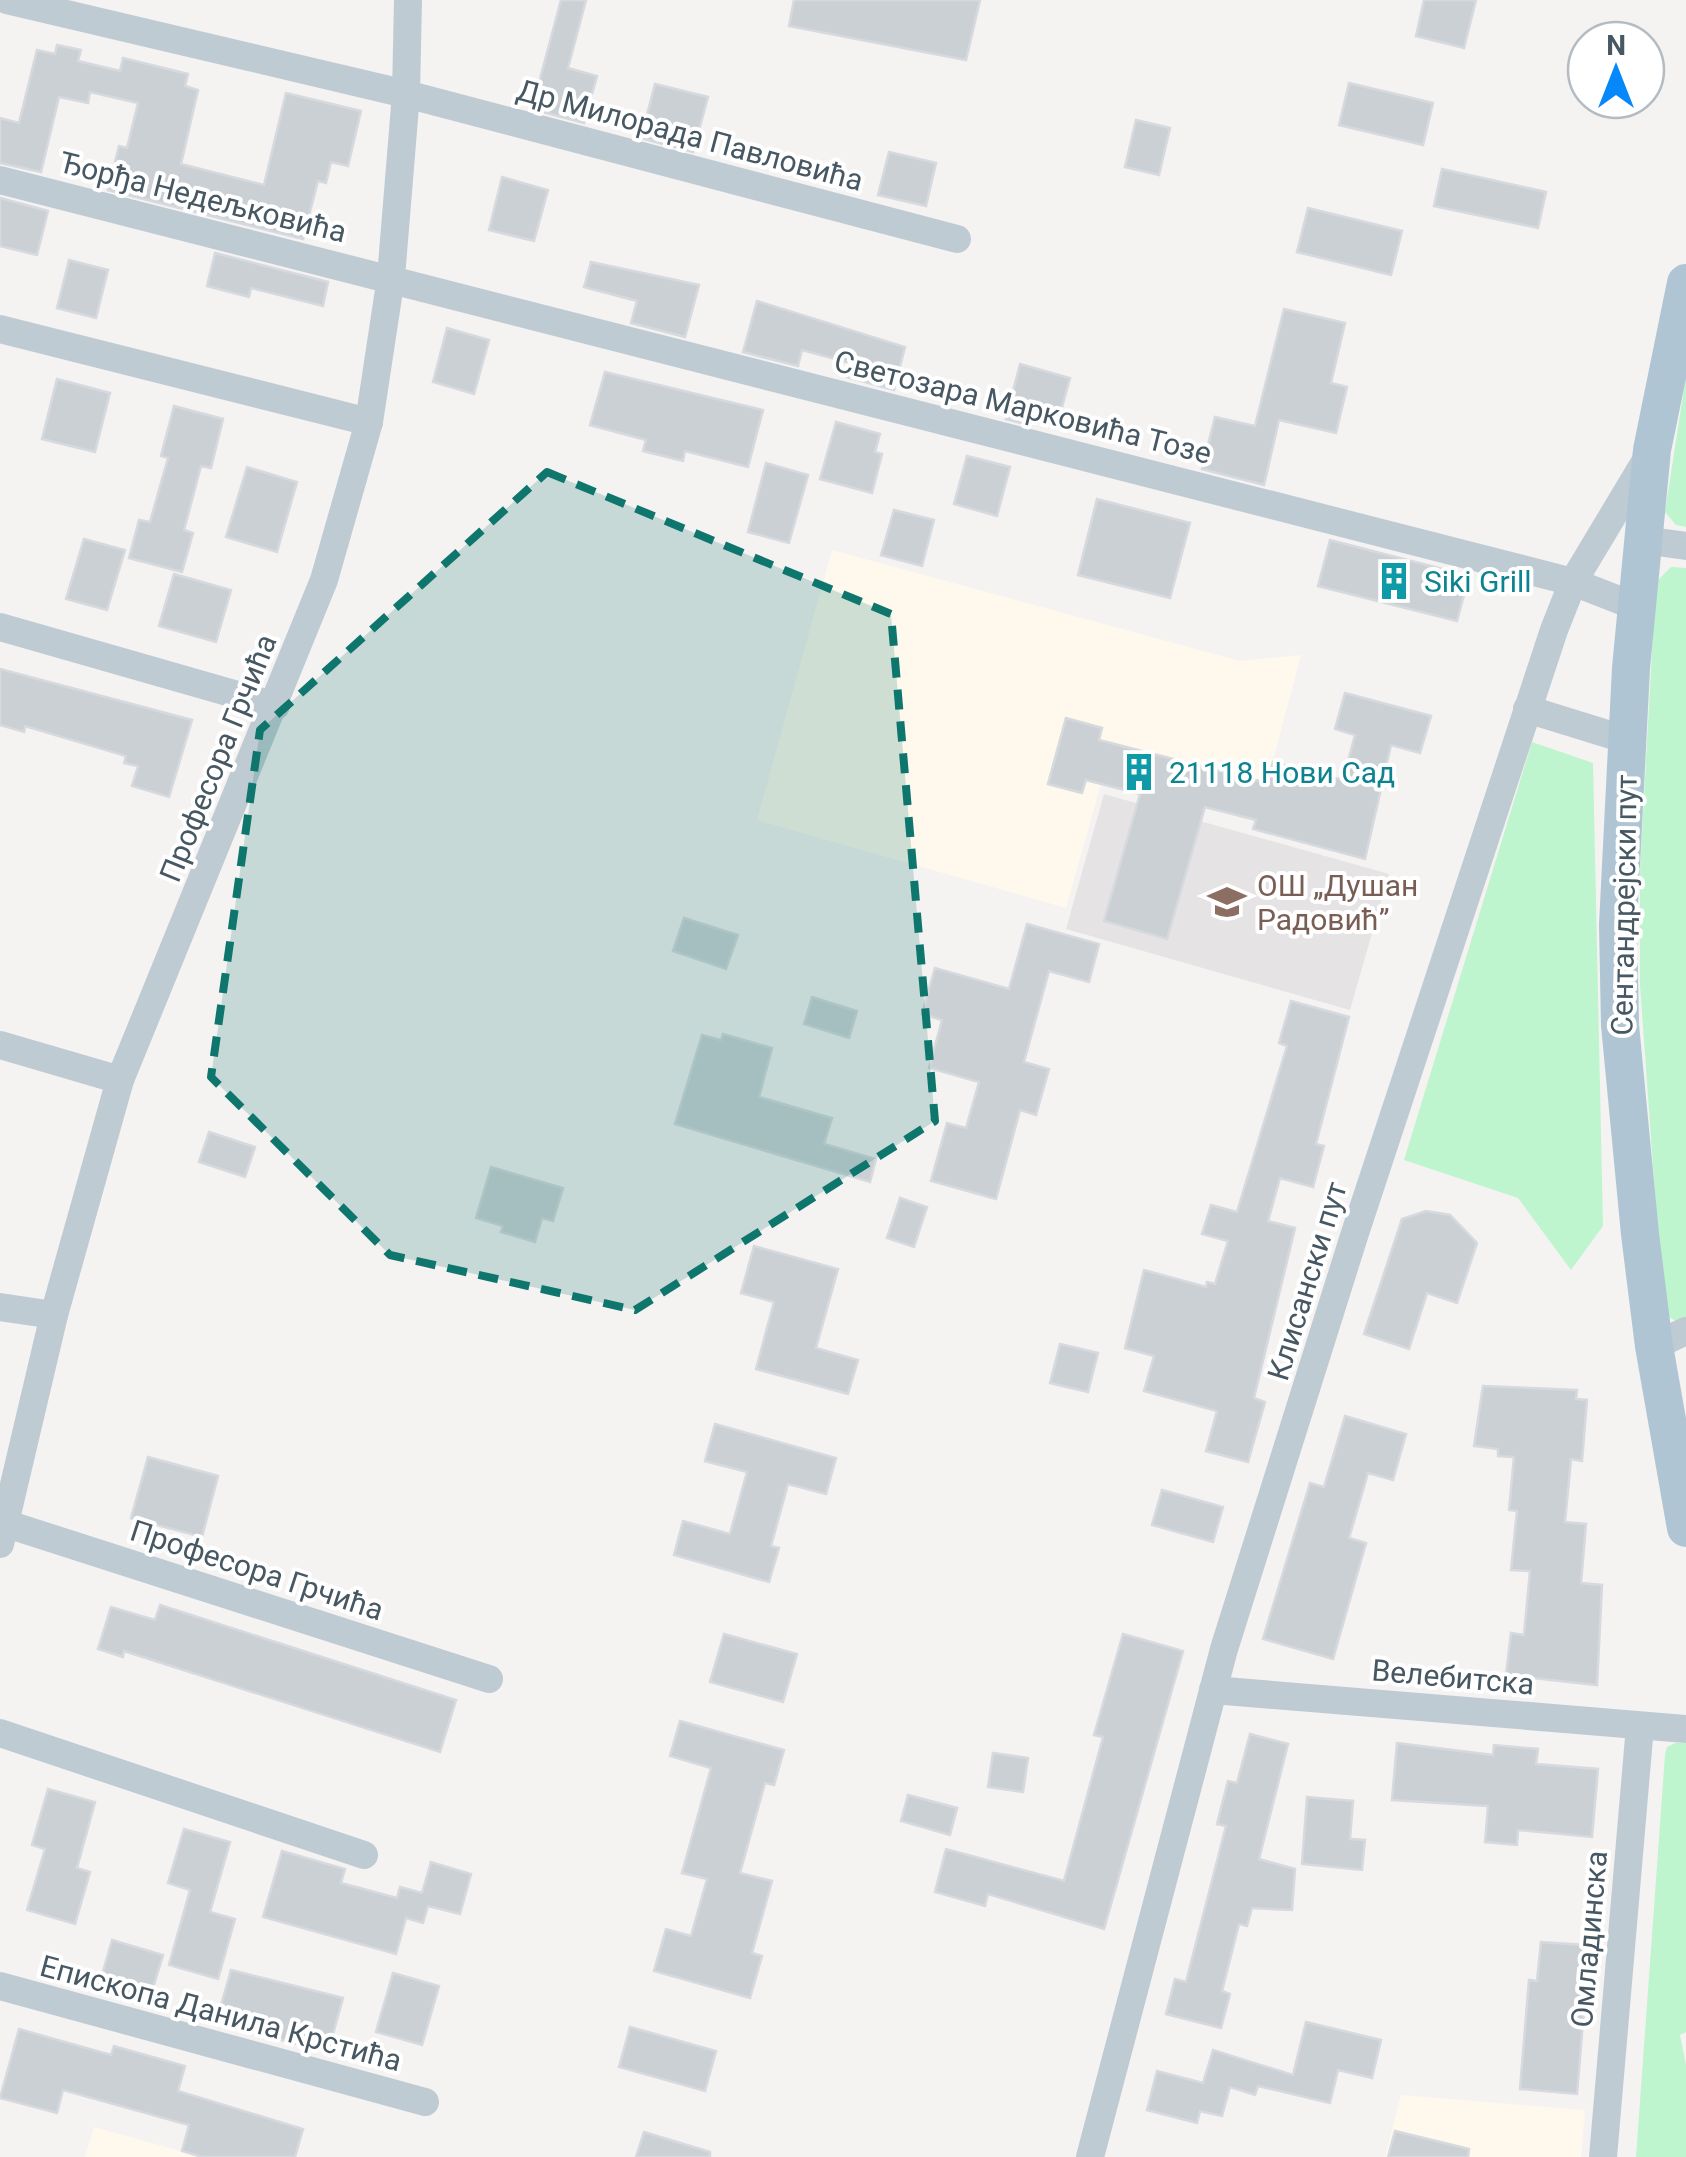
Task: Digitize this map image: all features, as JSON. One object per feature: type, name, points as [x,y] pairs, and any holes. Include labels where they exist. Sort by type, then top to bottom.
[{"type":"main road","name":"Сентандрејски пут","points":[[1686,283],[1652,450],[1627,740],[1618,925],[1620,1025],[1670,1338],[1686,1528]]},
{"type":"street","name":"Др Милорада Павловића","points":[[7,0],[406,94],[957,239]]},
{"type":"street","name":"Професора Грчића","points":[[408,0],[406,94],[391,277],[369,422],[324,580],[276,706],[120,1080],[54,1315],[1,1533],[490,1679]]},
{"type":"street","name":"Ђорђа Недељковића","points":[[0,180],[391,277]]},
{"type":"street","name":"Светозара Марковића Тозе","points":[[391,277],[1573,582],[1637,607]]},
{"type":"street","points":[[0,329],[369,422]]},
{"type":"street","name":"Клисански пут","points":[[1090,2157],[1214,1690],[1354,1233],[1526,708],[1573,582],[1652,450]]},
{"type":"street","points":[[1643,540],[1686,546]]},
{"type":"street","points":[[0,627],[276,706]]},
{"type":"street","points":[[1526,708],[1627,740]]},
{"type":"street","points":[[0,1045],[120,1080]]},
{"type":"street","points":[[0,1307],[54,1315]]},
{"type":"street","name":"Велебитска","points":[[1214,1690],[1686,1729]]},
{"type":"street","name":"Омладинска","points":[[1603,2157],[1640,1726]]},
{"type":"street","points":[[0,1733],[364,1855]]},
{"type":"street","name":"Епископа Данила Крстића","points":[[0,1986],[425,2102]]},
{"type":"highlighted area","points":[[547,472],[891,614],[935,1121],[635,1310],[390,1255],[211,1077],[260,730]]},
{"type":"shaded area","points":[[832,550],[1240,661],[1301,655],[1267,783],[1099,740],[1101,727],[1066,718],[1048,784],[1082,793],[1086,780],[1101,784],[1066,908],[757,820]]},
{"type":"shaded area","name":"ОШ „Душан Радовић”","points":[[1104,794],[1389,874],[1350,1010],[1066,929]]},
{"type":"shaded area","points":[[1401,2095],[1585,2110],[1581,2157],[1385,2157]]},
{"type":"shaded area","points":[[94,2127],[202,2157],[85,2157]]},
{"type":"green space","points":[[1686,376],[1686,527],[1676,525],[1665,512]]},
{"type":"green space","points":[[1671,567],[1686,568],[1686,1320],[1678,1322],[1669,1317],[1663,1305],[1640,985],[1640,870],[1654,614],[1657,581]]},
{"type":"green space","points":[[1532,742],[1593,763],[1603,1226],[1571,1270],[1518,1198],[1404,1160]]},
{"type":"green space","points":[[1686,1743],[1686,2032],[1680,2035],[1686,2065],[1686,2157],[1636,2157],[1665,1755],[1667,1747]]},
{"type":"building","points":[[561,0],[586,0],[568,68],[597,76],[584,123],[532,109]]},
{"type":"building","points":[[794,0],[980,0],[966,60],[789,26]]},
{"type":"building","points":[[1424,0],[1476,0],[1464,48],[1416,36]]},
{"type":"building","points":[[57,45],[81,50],[78,61],[120,71],[123,58],[188,74],[185,86],[198,90],[181,164],[264,185],[286,93],[361,111],[348,166],[331,162],[326,183],[318,181],[303,239],[108,190],[119,146],[127,148],[138,103],[90,92],[88,103],[59,97],[41,172],[0,163],[0,118],[19,123],[37,50],[55,54]]},
{"type":"building","points":[[1349,83],[1433,103],[1423,145],[1339,125]]},
{"type":"building","points":[[655,84],[708,97],[693,152],[641,138]]},
{"type":"building","points":[[1136,120],[1170,128],[1159,175],[1125,167]]},
{"type":"building","points":[[889,152],[936,163],[926,206],[878,195]]},
{"type":"building","points":[[1442,169],[1546,192],[1538,228],[1434,206]]},
{"type":"building","points":[[502,177],[548,190],[534,241],[489,230]]},
{"type":"building","points":[[0,198],[48,211],[37,255],[0,246]]},
{"type":"building","points":[[1308,208],[1402,231],[1391,275],[1297,252]]},
{"type":"building","points":[[215,253],[328,282],[323,306],[251,288],[249,297],[207,286]]},
{"type":"building","points":[[69,260],[108,270],[96,318],[57,308]]},
{"type":"building","points":[[591,262],[699,285],[685,337],[631,323],[637,301],[584,287]]},
{"type":"building","points":[[757,301],[905,347],[894,390],[847,377],[850,363],[802,350],[798,366],[743,352]]},
{"type":"building","points":[[1284,309],[1345,323],[1331,383],[1347,387],[1336,433],[1279,420],[1264,485],[1202,469],[1215,417],[1255,426]]},
{"type":"building","points":[[447,328],[489,340],[474,394],[433,382]]},
{"type":"building","points":[[1020,364],[1070,378],[1057,425],[1031,418],[1029,425],[1006,419]]},
{"type":"building","points":[[605,372],[763,410],[748,467],[685,451],[683,461],[643,451],[646,440],[590,425]]},
{"type":"building","points":[[57,379],[110,393],[95,452],[42,439]]},
{"type":"building","points":[[174,406],[223,419],[211,468],[201,466],[184,530],[193,533],[182,572],[129,558],[139,520],[150,522],[168,458],[161,456]]},
{"type":"building","points":[[836,422],[880,434],[875,452],[882,454],[872,493],[820,479]]},
{"type":"building","points":[[967,456],[1010,467],[997,516],[954,504]]},
{"type":"building","points":[[766,463],[808,475],[789,543],[748,532]]},
{"type":"building","points":[[247,467],[297,482],[277,552],[226,537]]},
{"type":"building","points":[[1097,499],[1190,523],[1170,598],[1078,575]]},
{"type":"building","points":[[894,510],[934,520],[922,566],[881,555]]},
{"type":"building","points":[[84,539],[125,550],[107,610],[66,599]]},
{"type":"building","name":"Siki Grill","points":[[1330,540],[1469,576],[1457,621],[1318,586]]},
{"type":"building","points":[[174,574],[231,590],[216,642],[159,626]]},
{"type":"building","points":[[0,669],[192,720],[169,797],[132,786],[138,766],[124,763],[126,756],[25,726],[24,732],[0,725]]},
{"type":"building","name":"21118 Нови Сад","points":[[1345,693],[1431,716],[1420,753],[1391,745],[1365,859],[1253,829],[1256,820],[1205,807],[1167,939],[1104,921],[1140,794],[1086,780],[1082,793],[1048,784],[1066,718],[1102,728],[1099,740],[1267,783],[1273,762],[1343,780],[1355,735],[1335,729]]},
{"type":"building","points":[[684,918],[738,935],[726,969],[673,951]]},
{"type":"building","points":[[1027,924],[1099,944],[1089,982],[1049,971],[1024,1062],[1049,1069],[1036,1115],[1020,1110],[996,1199],[931,1181],[947,1123],[966,1128],[979,1082],[929,1068],[942,1020],[922,1014],[935,968],[1009,989]]},
{"type":"building","points":[[812,997],[857,1011],[849,1038],[804,1024]]},
{"type":"building","points":[[1291,1001],[1349,1017],[1316,1144],[1324,1146],[1313,1187],[1280,1178],[1268,1221],[1295,1228],[1254,1398],[1265,1402],[1248,1462],[1206,1451],[1217,1411],[1144,1391],[1154,1356],[1125,1348],[1144,1270],[1206,1287],[1207,1282],[1215,1284],[1228,1241],[1202,1234],[1211,1205],[1237,1212],[1287,1046],[1279,1043]]},
{"type":"building","points":[[723,1034],[772,1048],[759,1097],[832,1118],[824,1144],[876,1159],[870,1182],[675,1124],[702,1035],[721,1040]]},
{"type":"building","points":[[209,1132],[255,1147],[245,1177],[199,1162]]},
{"type":"building","points":[[491,1167],[563,1188],[553,1221],[542,1218],[535,1242],[501,1232],[503,1226],[476,1218]]},
{"type":"building","points":[[900,1198],[927,1207],[914,1247],[887,1238]]},
{"type":"building","points":[[1426,1211],[1450,1215],[1477,1243],[1457,1303],[1427,1293],[1409,1349],[1364,1334],[1402,1219]]},
{"type":"building","points":[[754,1246],[838,1269],[816,1348],[858,1360],[848,1394],[756,1369],[774,1302],[741,1293]]},
{"type":"building","points":[[1060,1344],[1098,1353],[1088,1392],[1050,1383]]},
{"type":"building","points":[[1483,1386],[1577,1390],[1576,1399],[1587,1400],[1582,1461],[1571,1459],[1565,1522],[1586,1524],[1581,1583],[1602,1585],[1597,1685],[1506,1675],[1511,1633],[1524,1635],[1530,1571],[1511,1570],[1517,1511],[1509,1510],[1514,1457],[1498,1456],[1498,1449],[1474,1446]]},
{"type":"building","points":[[1345,1416],[1406,1434],[1393,1480],[1368,1473],[1349,1538],[1366,1543],[1333,1659],[1263,1639],[1310,1483],[1324,1487]]},
{"type":"building","points":[[715,1424],[836,1458],[826,1494],[788,1484],[771,1546],[779,1548],[769,1582],[674,1555],[683,1521],[730,1534],[747,1472],[705,1461]]},
{"type":"building","points":[[148,1457],[218,1476],[202,1537],[131,1518]]},
{"type":"building","points":[[1162,1490],[1223,1507],[1213,1542],[1152,1525]]},
{"type":"building","points":[[160,1605],[456,1700],[440,1752],[124,1651],[123,1657],[98,1649],[111,1607],[155,1620]]},
{"type":"building","points":[[724,1634],[797,1654],[783,1702],[710,1682]]},
{"type":"building","points":[[1123,1634],[1183,1651],[1104,1929],[988,1894],[985,1906],[935,1892],[946,1849],[1064,1881],[1103,1737],[1094,1735]]},
{"type":"building","points":[[680,1721],[784,1750],[774,1785],[765,1783],[740,1873],[772,1881],[752,1953],[762,1956],[750,1998],[654,1971],[666,1929],[691,1936],[707,1879],[682,1873],[711,1768],[670,1756]]},
{"type":"building","points":[[1250,1734],[1288,1744],[1259,1859],[1295,1869],[1292,1910],[1252,1908],[1247,1926],[1239,1924],[1222,1991],[1230,1994],[1221,2028],[1166,2014],[1175,1979],[1186,1982],[1226,1826],[1217,1824],[1228,1781],[1237,1783]]},
{"type":"building","points":[[1397,1743],[1493,1755],[1494,1745],[1538,1749],[1536,1764],[1598,1769],[1592,1837],[1518,1830],[1517,1845],[1485,1842],[1488,1806],[1392,1800]]},
{"type":"building","points":[[993,1753],[1028,1758],[1023,1792],[988,1787]]},
{"type":"building","points":[[48,1789],[95,1802],[77,1868],[90,1872],[75,1924],[27,1910],[45,1849],[32,1845]]},
{"type":"building","points":[[908,1795],[957,1808],[950,1835],[901,1821]]},
{"type":"building","points":[[1307,1797],[1353,1801],[1350,1839],[1365,1840],[1362,1870],[1302,1864]]},
{"type":"building","points":[[184,1829],[230,1842],[210,1912],[235,1919],[218,1979],[169,1965],[190,1890],[168,1883]]},
{"type":"building","points":[[282,1851],[345,1869],[341,1883],[397,1898],[400,1887],[422,1893],[431,1862],[471,1874],[460,1914],[428,1906],[423,1923],[406,1918],[396,1954],[263,1917]]},
{"type":"building","points":[[112,1940],[163,1955],[149,2001],[99,1986]]},
{"type":"building","points":[[1541,1942],[1584,1945],[1580,1985],[1586,1985],[1577,2094],[1520,2089],[1529,1980],[1537,1981]]},
{"type":"building","points":[[231,1970],[343,1998],[328,2052],[216,2023]]},
{"type":"building","points":[[393,1973],[439,1986],[422,2045],[376,2032]]},
{"type":"building","points":[[1306,2022],[1381,2040],[1372,2078],[1338,2070],[1330,2103],[1258,2086],[1255,2095],[1230,2087],[1222,2116],[1200,2111],[1197,2123],[1147,2110],[1157,2071],[1203,2083],[1213,2050],[1293,2075]]},
{"type":"building","points":[[630,2027],[716,2051],[705,2091],[619,2067]]},
{"type":"building","points":[[19,2029],[111,2055],[114,2046],[185,2066],[178,2091],[303,2129],[295,2157],[202,2157],[182,2151],[189,2125],[63,2090],[57,2113],[0,2098]]},
{"type":"building","points":[[1395,2131],[1469,2149],[1468,2157],[1388,2157]]},
{"type":"building","points":[[644,2132],[710,2152],[710,2157],[636,2157]]},
{"type":"place","name":"Siki Grill","points":[[1394,581]]},
{"type":"place","name":"21118 Нови Сад","points":[[1139,772]]},
{"type":"place","name":"ОШ „Душан Радовић”","points":[[1227,902]]}]
